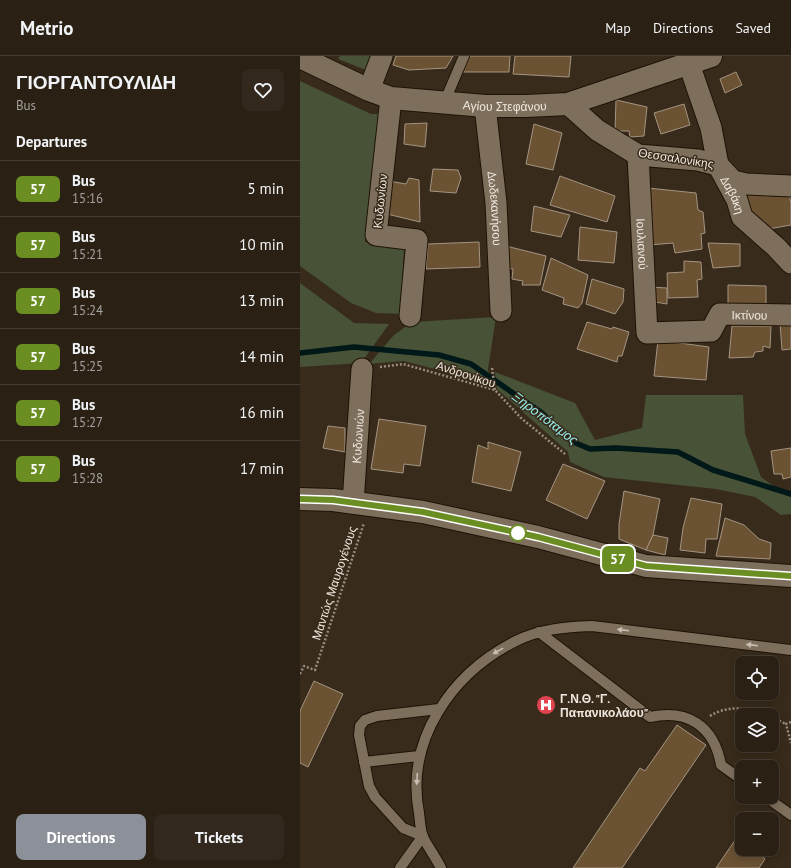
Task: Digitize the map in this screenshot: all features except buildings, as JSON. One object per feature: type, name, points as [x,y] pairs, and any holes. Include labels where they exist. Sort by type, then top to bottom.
[{"type":"main road","name":"Αγίου Στεφάνου","points":[[300,57],[369,90],[391,98],[485,106],[568,104],[711,56]]},
{"type":"main road","points":[[300,499],[362,504],[423,512],[476,523],[646,566],[791,576]]},
{"type":"street","points":[[369,90],[382,56]]},
{"type":"street","name":"Δαβάκη","points":[[689,64],[711,128],[718,165],[737,200],[742,217],[776,247],[791,263]]},
{"type":"street","name":"Κυδωνίων","points":[[391,98],[376,235],[417,240],[410,316]]},
{"type":"street","name":"Θεσσαλονίκης","points":[[568,104],[597,130],[638,155],[698,160],[718,165],[733,181],[746,184],[791,186]]},
{"type":"street","name":"Δωδεκανήσου","points":[[485,106],[496,204],[501,311]]},
{"type":"street","name":"Ιουλιανού","points":[[638,155],[647,333]]},
{"type":"street","name":"Ικτίνου","points":[[647,333],[710,332],[720,314],[791,315]]},
{"type":"street","name":"Κυδωνιών","points":[[362,368],[362,504]]},
{"type":"lane","points":[[444,103],[464,56]]},
{"type":"lane","points":[[442,868],[423,836],[416,800],[416,778],[419,756],[428,730],[439,709],[454,688],[472,669],[498,651],[517,640],[539,632],[570,626],[592,626],[791,650]]},
{"type":"lane","points":[[539,632],[650,717],[665,714],[681,715],[698,723],[708,733],[718,750],[721,765],[735,775]]},
{"type":"lane","points":[[423,836],[403,828],[375,797],[369,786],[359,735],[360,726],[365,720],[377,716],[439,709]]},
{"type":"lane","points":[[364,762],[419,756]]},
{"type":"lane","points":[[776,804],[791,815]]},
{"type":"lane","points":[[400,868],[423,836]]},
{"type":"path","name":"Ανδρονίκου","points":[[362,368],[403,364],[495,390],[521,418],[565,454]]},
{"type":"path","points":[[492,368],[495,390]]},
{"type":"path","name":"Μαντώς Μαυρογένους","points":[[300,674],[304,666],[315,670],[362,504]]},
{"type":"path","points":[[698,723],[713,714],[729,709],[735,709]]},
{"type":"path","points":[[779,720],[786,724],[791,722]]},
{"type":"path","points":[[786,724],[791,743]]},
{"type":"green space","points":[[340,56],[373,56],[366,70],[338,59]]},
{"type":"green space","points":[[300,81],[371,114],[382,114],[365,242],[404,249],[402,286],[405,314],[376,313],[351,303],[300,266]]},
{"type":"green space","points":[[300,283],[354,323],[389,324],[361,363],[300,367]]},
{"type":"green space","points":[[496,317],[488,369],[491,384],[404,361],[369,364],[394,335],[412,322]]},
{"type":"green space","points":[[495,372],[575,403],[595,440],[642,428],[646,395],[743,395],[745,434],[761,477],[783,493],[791,493],[791,514],[781,515],[755,497],[716,489],[604,477],[570,462],[568,452],[497,389]]},
{"type":"waterway","name":"Ξηροπόταμος","points":[[300,353],[354,347],[439,355],[471,364],[542,413],[571,441],[590,449],[616,448],[678,452],[713,470],[791,494]]},
{"type":"bus line","name":"57","points":[[300,499],[333,500],[423,512],[538,537],[646,566],[791,576]]},
{"type":"place","name":"Γ.Ν.Θ. \"Γ. Παπανικολάου\"","points":[[546,705]]}]
